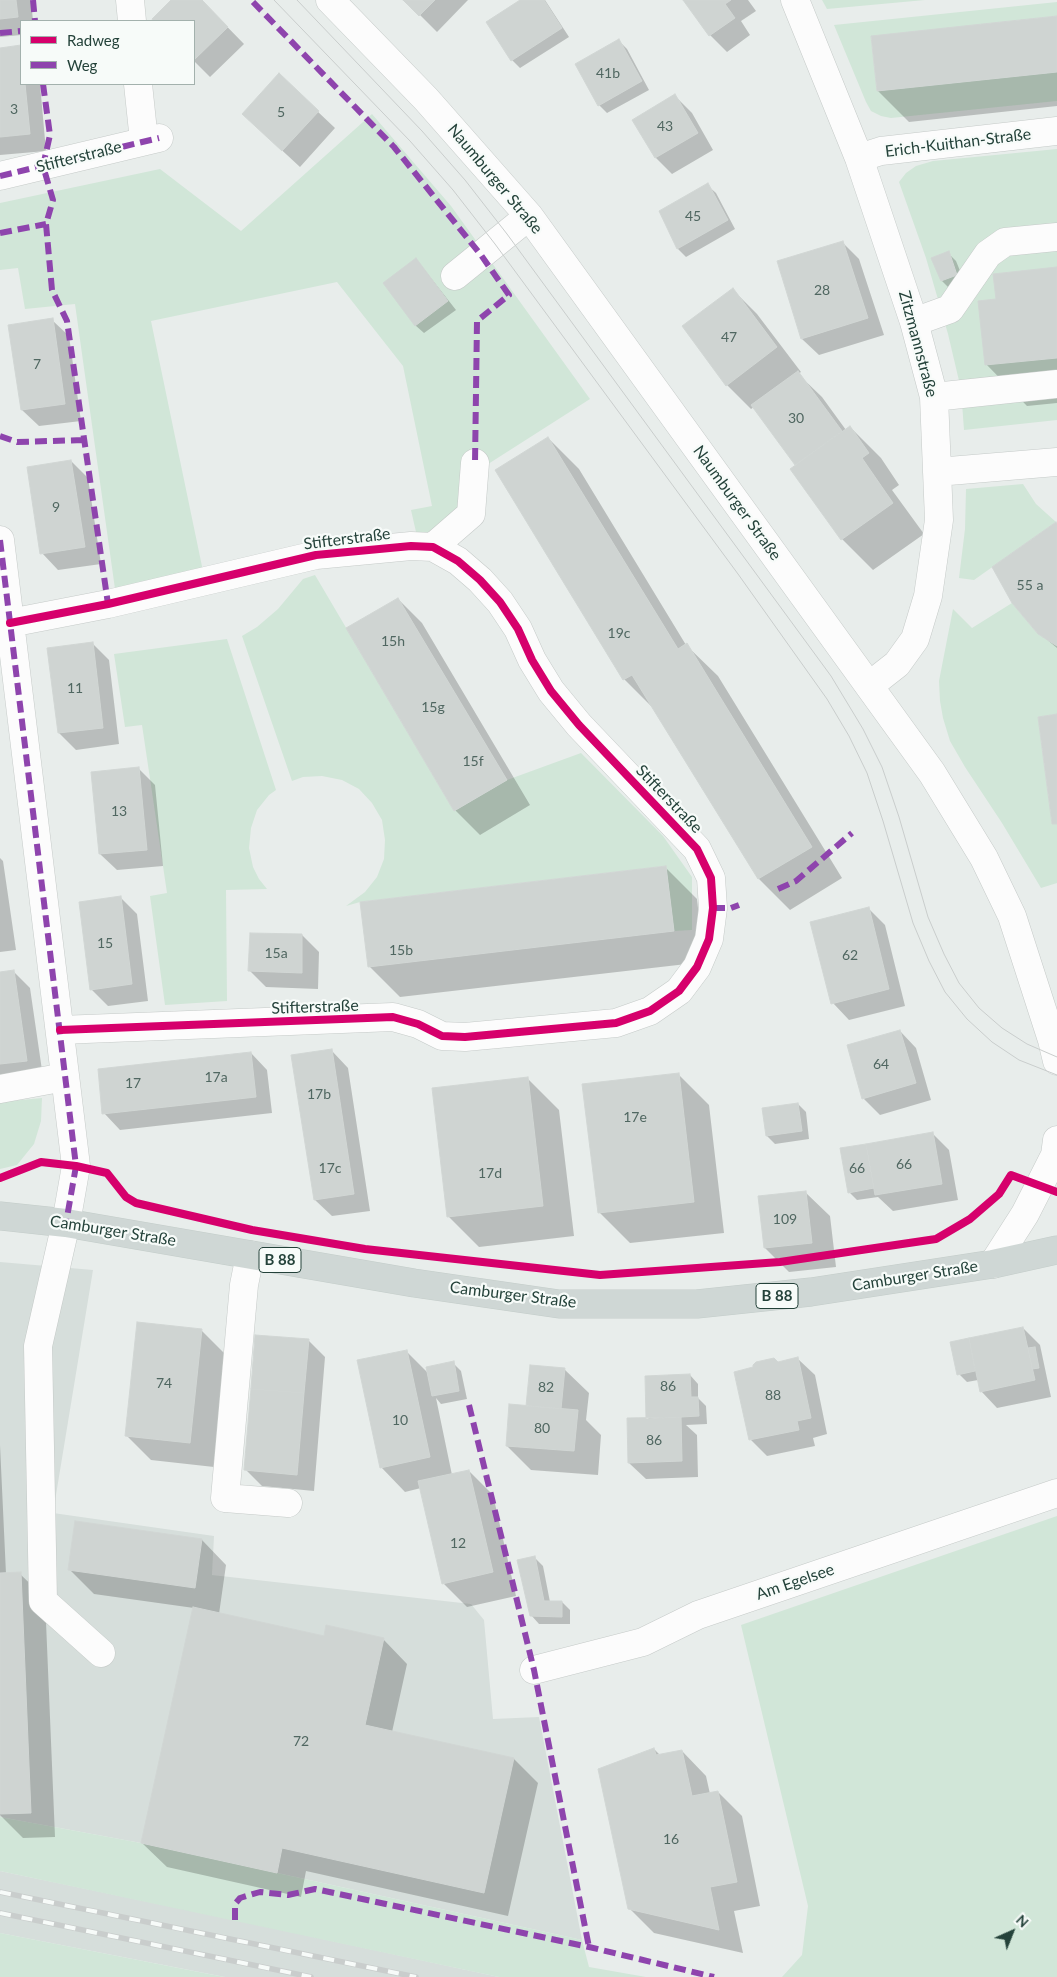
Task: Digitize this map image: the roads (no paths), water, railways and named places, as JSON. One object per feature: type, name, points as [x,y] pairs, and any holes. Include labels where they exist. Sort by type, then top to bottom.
[{"type":"main road","name":"Camburger Straße","points":[[0,1216],[66,1223],[414,1283],[559,1304],[697,1304],[811,1292],[993,1264],[1057,1250]]},
{"type":"street","points":[[130,0],[132,20]]},
{"type":"street","name":"Naumburger Straße","points":[[330,0],[426,99],[529,216],[932,773],[984,858],[1012,916],[1057,1061]]},
{"type":"street","name":"Zitzmannstraße","points":[[795,0],[859,158],[914,322],[934,397],[939,520],[928,596],[915,639],[897,664],[869,686]]},
{"type":"street","name":"Stifterstraße","points":[[0,176],[151,139],[138,85]]},
{"type":"street","name":"Erich-Kuithan-Straße","points":[[859,158],[881,151],[1057,131]]},
{"type":"street","points":[[456,276],[529,216]]},
{"type":"street","points":[[914,322],[950,309],[988,254],[1005,242],[1057,236]]},
{"type":"street","points":[[934,397],[1057,384]]},
{"type":"street","points":[[937,472],[1057,462]]},
{"type":"street","points":[[433,547],[471,514],[476,463]]},
{"type":"street","name":"Stifterstraße","points":[[10,623],[117,602],[316,555],[411,546],[433,547],[458,560],[500,602],[518,629],[532,660],[551,692],[579,725],[698,849],[711,878],[713,908],[709,939],[697,967],[679,991],[650,1011],[616,1023],[465,1037],[442,1036],[418,1024],[393,1017],[60,1030]]},
{"type":"street","points":[[1,556],[76,1166],[66,1223],[38,1346],[43,1601],[101,1653]]},
{"type":"street","points":[[0,1089],[65,1077]]},
{"type":"street","points":[[993,1264],[1025,1214],[1055,1155],[1057,1140]]},
{"type":"street","points":[[250,1254],[244,1285],[224,1498],[288,1503]]},
{"type":"street","name":"Am Egelsee","points":[[534,1670],[643,1642],[698,1615],[1057,1493]]},
{"type":"tram line","points":[[274,0],[410,141],[453,190],[495,244],[738,574],[827,699],[849,736],[867,773],[913,923],[945,992],[967,1019],[992,1042],[1019,1060],[1057,1075]]},
{"type":"tram line","points":[[297,0],[422,131],[465,180],[507,234],[831,676],[863,729],[882,767],[899,817],[928,917],[959,983],[979,1008],[1002,1028],[1027,1044],[1057,1057]]},
{"type":"railway","points":[[0,1892],[416,1977]]},
{"type":"railway","points":[[0,1913],[311,1977]]}]
